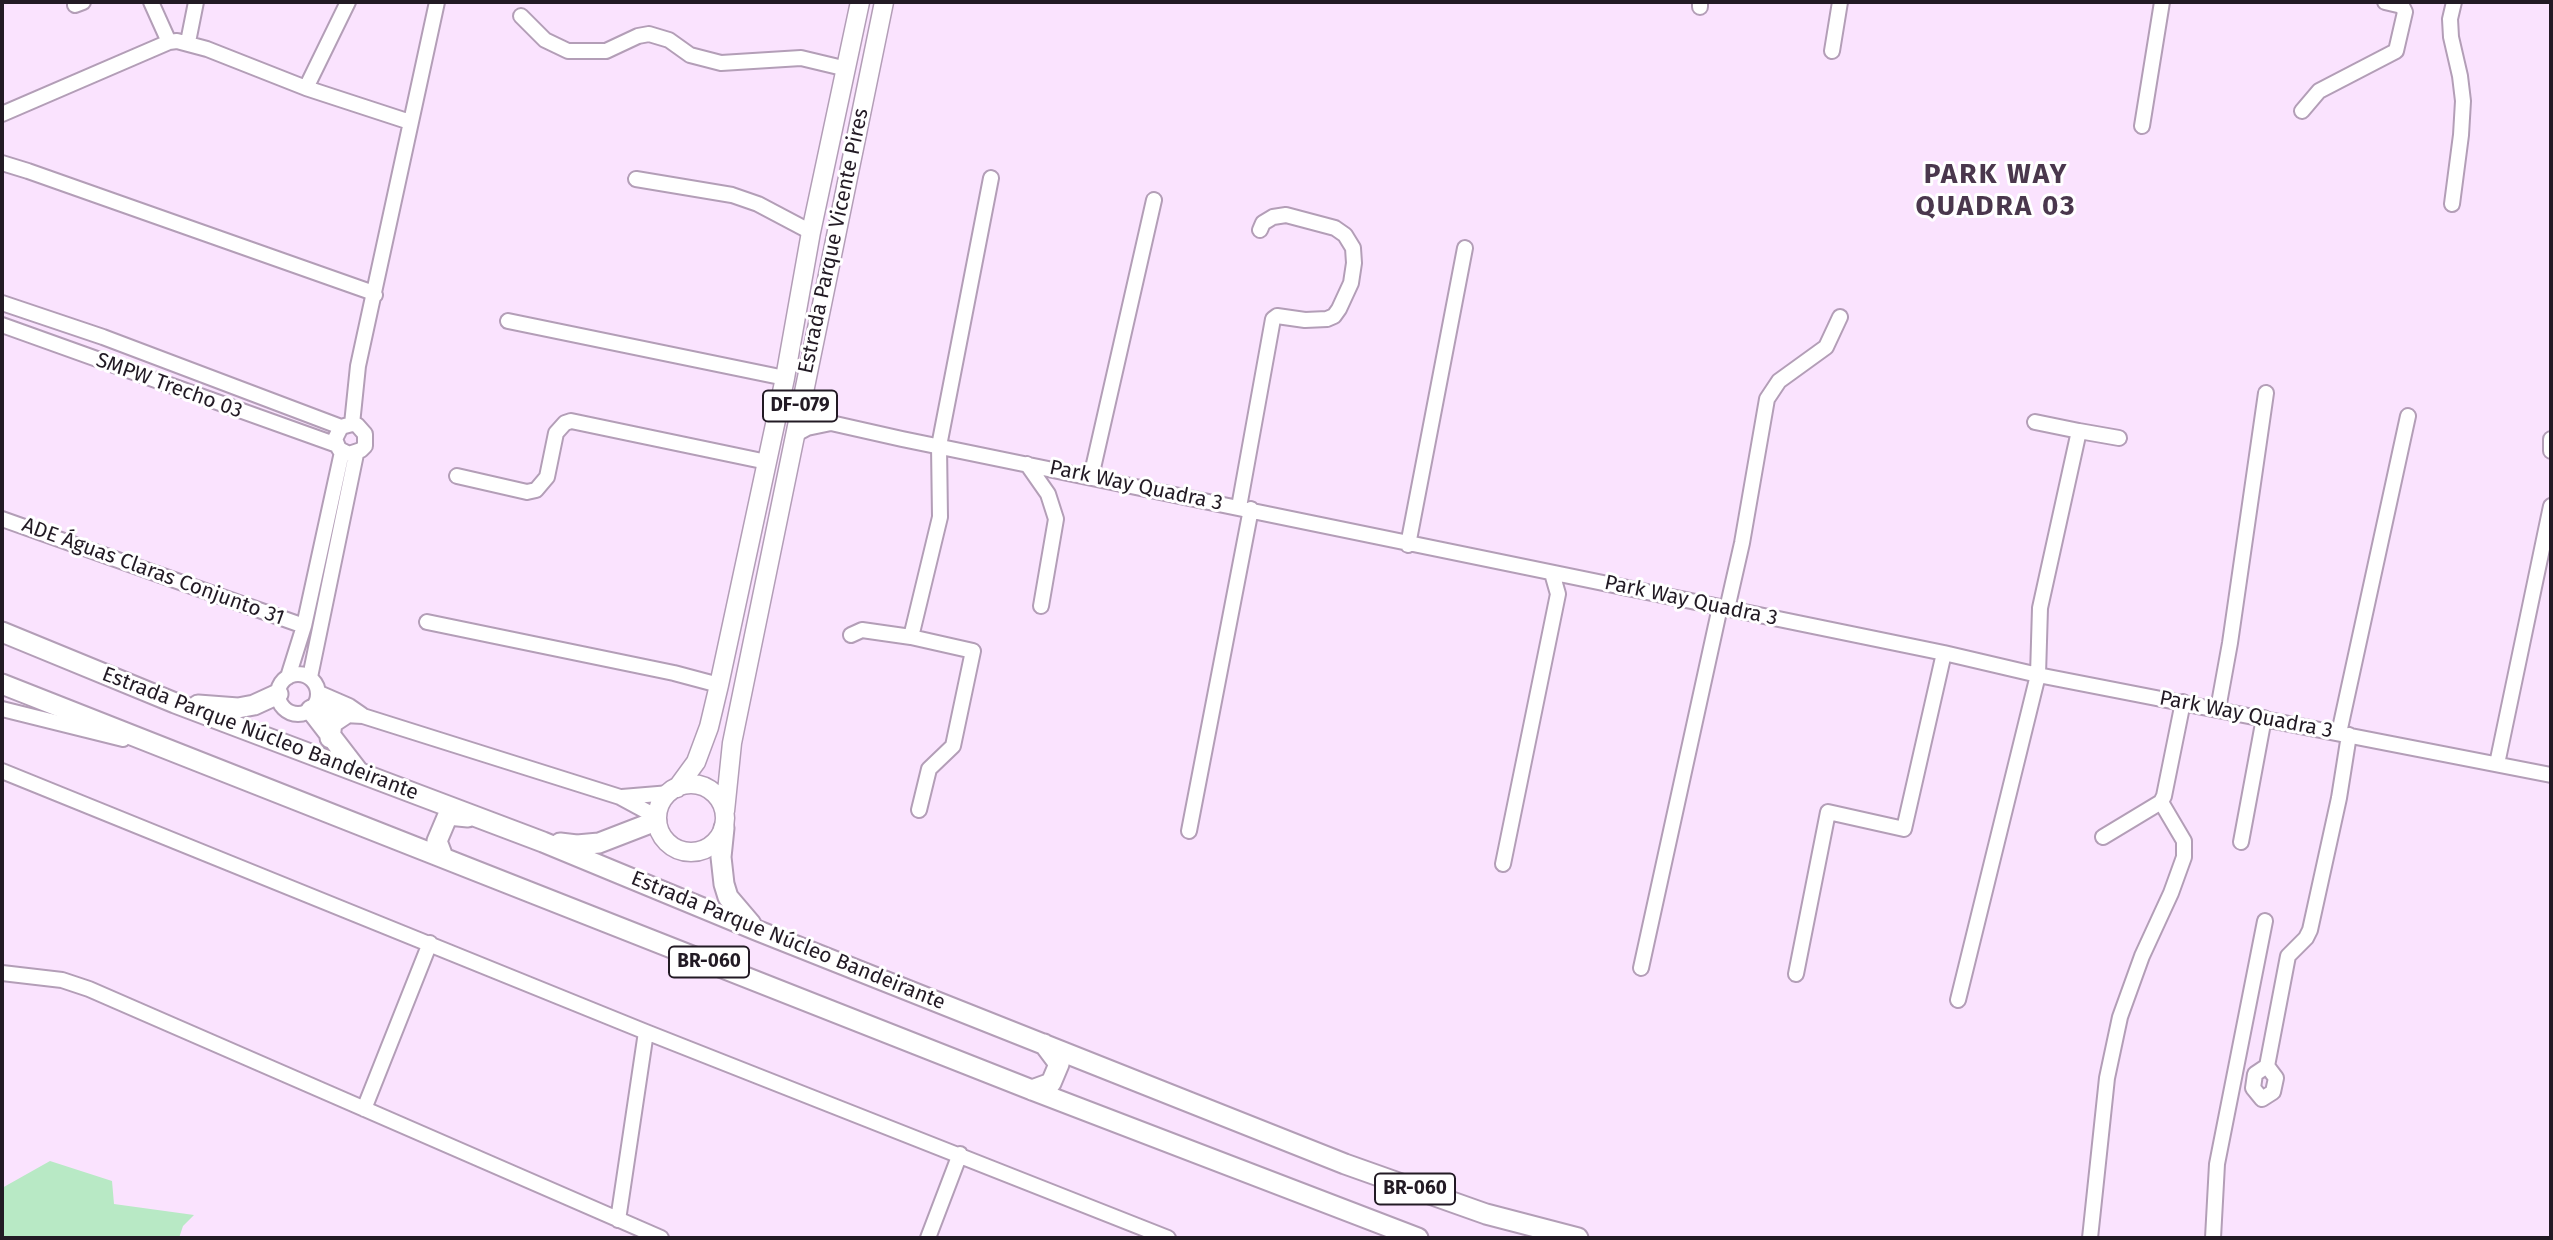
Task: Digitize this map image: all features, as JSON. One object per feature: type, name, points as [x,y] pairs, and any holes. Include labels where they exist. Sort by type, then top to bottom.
[{"type":"highway","name":"Estrada Parque Núcleo Bandeirante","points":[[2,632],[175,703],[543,842],[756,930],[1345,1164],[1486,1214],[1578,1238]]},
{"type":"highway","name":"BR-060","points":[[2,684],[1032,1090],[1418,1238]]},
{"type":"highway","points":[[175,703],[238,708],[254,705],[278,694]]},
{"type":"highway","points":[[315,703],[330,738],[359,772]]},
{"type":"highway","points":[[330,738],[332,723],[354,715]]},
{"type":"highway","points":[[443,857],[437,841],[448,815],[476,818]]},
{"type":"highway","points":[[543,842],[577,845],[599,843],[656,819]]},
{"type":"highway","points":[[725,820],[721,857],[723,884],[737,909],[756,930]]},
{"type":"highway","points":[[1032,1090],[1051,1083],[1059,1065],[1044,1044]]},
{"type":"main road","name":"Estrada Parque Vicente Pires","points":[[656,819],[662,801],[674,791],[696,762],[709,727],[785,378],[811,232],[860,2]]},
{"type":"main road","name":"Estrada Parque Vicente Pires","points":[[725,820],[732,743],[796,434],[801,396],[884,2]]},
{"type":"main road","points":[[835,116],[851,112],[859,119]]},
{"type":"main road","points":[[656,819],[659,830],[675,848],[691,852],[708,848],[721,836],[725,820],[717,796],[711,790],[694,785],[674,791]]},
{"type":"street","points":[[151,2],[169,42]]},
{"type":"street","points":[[188,43],[196,2]]},
{"type":"street","points":[[306,88],[348,2]]},
{"type":"street","points":[[345,450],[335,439],[346,426],[437,2]]},
{"type":"street","points":[[1832,51],[1840,2]]},
{"type":"street","points":[[2142,126],[2162,2]]},
{"type":"street","points":[[2302,111],[2319,91],[2396,51],[2405,12],[2398,5],[2385,2]]},
{"type":"street","points":[[2452,204],[2463,101],[2451,37],[2454,2]]},
{"type":"street","points":[[521,16],[545,40],[568,51],[607,51],[638,36],[649,34],[669,40],[690,55],[721,63],[801,58],[847,69]]},
{"type":"street","points":[[2,114],[169,42],[188,43],[306,88],[410,122]]},
{"type":"street","points":[[2,163],[374,295]]},
{"type":"street","points":[[911,637],[940,517],[939,446],[991,178]]},
{"type":"street","points":[[636,179],[732,195],[758,204],[811,232]]},
{"type":"street","points":[[1091,477],[1154,200]]},
{"type":"street","points":[[1189,831],[1245,508],[1273,319],[1277,316],[1305,320],[1334,316],[1351,283],[1354,263],[1353,248],[1345,235],[1335,228],[1286,215],[1273,217],[1263,223],[1260,230]]},
{"type":"street","points":[[1409,545],[1465,248]]},
{"type":"street","points":[[2,303],[103,337],[261,397],[362,429],[365,446],[345,450]]},
{"type":"street","points":[[1641,968],[1724,608],[1742,543],[1767,399],[1779,381],[1826,347],[1840,317]]},
{"type":"street","points":[[508,321],[785,378]]},
{"type":"street","name":"SMPW Trecho 03","points":[[2,325],[345,450]]},
{"type":"street","points":[[96,360],[103,337]]},
{"type":"street","points":[[2218,709],[2266,393]]},
{"type":"street","name":"Park Way Quadra 3","points":[[801,396],[809,409],[831,423],[1245,508],[1409,545],[1944,653],[2038,675],[2551,775]]},
{"type":"street","points":[[253,416],[261,397]]},
{"type":"street","points":[[2267,1066],[2288,956],[2311,930],[2339,799],[2344,734],[2408,416]]},
{"type":"street","points":[[457,476],[527,492],[536,491],[547,477],[556,433],[565,423],[571,421],[767,462]]},
{"type":"street","points":[[2035,422],[2119,438]]},
{"type":"street","name":"Park Way Quadra 3","points":[[796,434],[807,428],[831,423]]},
{"type":"street","points":[[1958,1000],[2038,675],[2040,608],[2079,431]]},
{"type":"street","points":[[2551,439],[2551,450]]},
{"type":"street","points":[[288,677],[304,626],[345,450]]},
{"type":"street","points":[[310,677],[345,450]]},
{"type":"street","points":[[1027,464],[1048,494],[1056,519],[1041,606]]},
{"type":"street","points":[[2497,764],[2551,506]]},
{"type":"street","name":"ADE Águas Claras Conjunto 31","points":[[2,519],[304,626]]},
{"type":"street","points":[[1503,864],[1558,594],[1552,573]]},
{"type":"street","points":[[1558,594],[1572,577]]},
{"type":"street","points":[[427,622],[674,673],[719,685]]},
{"type":"street","points":[[851,635],[862,630],[911,637],[973,651],[953,746],[929,769],[919,810]]},
{"type":"street","points":[[1796,974],[1828,812],[1903,829],[1944,653]]},
{"type":"street","points":[[299,674],[310,677],[318,687],[315,703],[301,715],[289,713],[281,705],[278,694],[280,684],[288,677],[299,674]]},
{"type":"street","points":[[2103,837],[2161,802],[2183,702]]},
{"type":"street","points":[[315,703],[620,797],[656,819]]},
{"type":"street","points":[[2,709],[172,750]]},
{"type":"street","points":[[2241,842],[2264,718]]},
{"type":"street","points":[[2,771],[646,1032],[1168,1238]]},
{"type":"street","points":[[620,797],[674,791]]},
{"type":"street","points":[[2090,1238],[2107,1078],[2120,1017],[2142,956],[2184,857],[2184,841],[2161,802]]},
{"type":"street","points":[[2213,1238],[2217,1164],[2266,921]]},
{"type":"street","points":[[364,1110],[430,943]]},
{"type":"street","points":[[2,973],[62,980],[89,989],[661,1238]]},
{"type":"street","points":[[618,1220],[646,1032]]},
{"type":"street","points":[[928,1238],[960,1154]]},
{"type":"green space","points":[[50,1161],[112,1181],[114,1204],[194,1215],[183,1226],[179,1238],[2,1238],[2,1188]]},
{"type":"district","name":"PARK WAY QUADRA 03","points":[[1996,191]]}]
